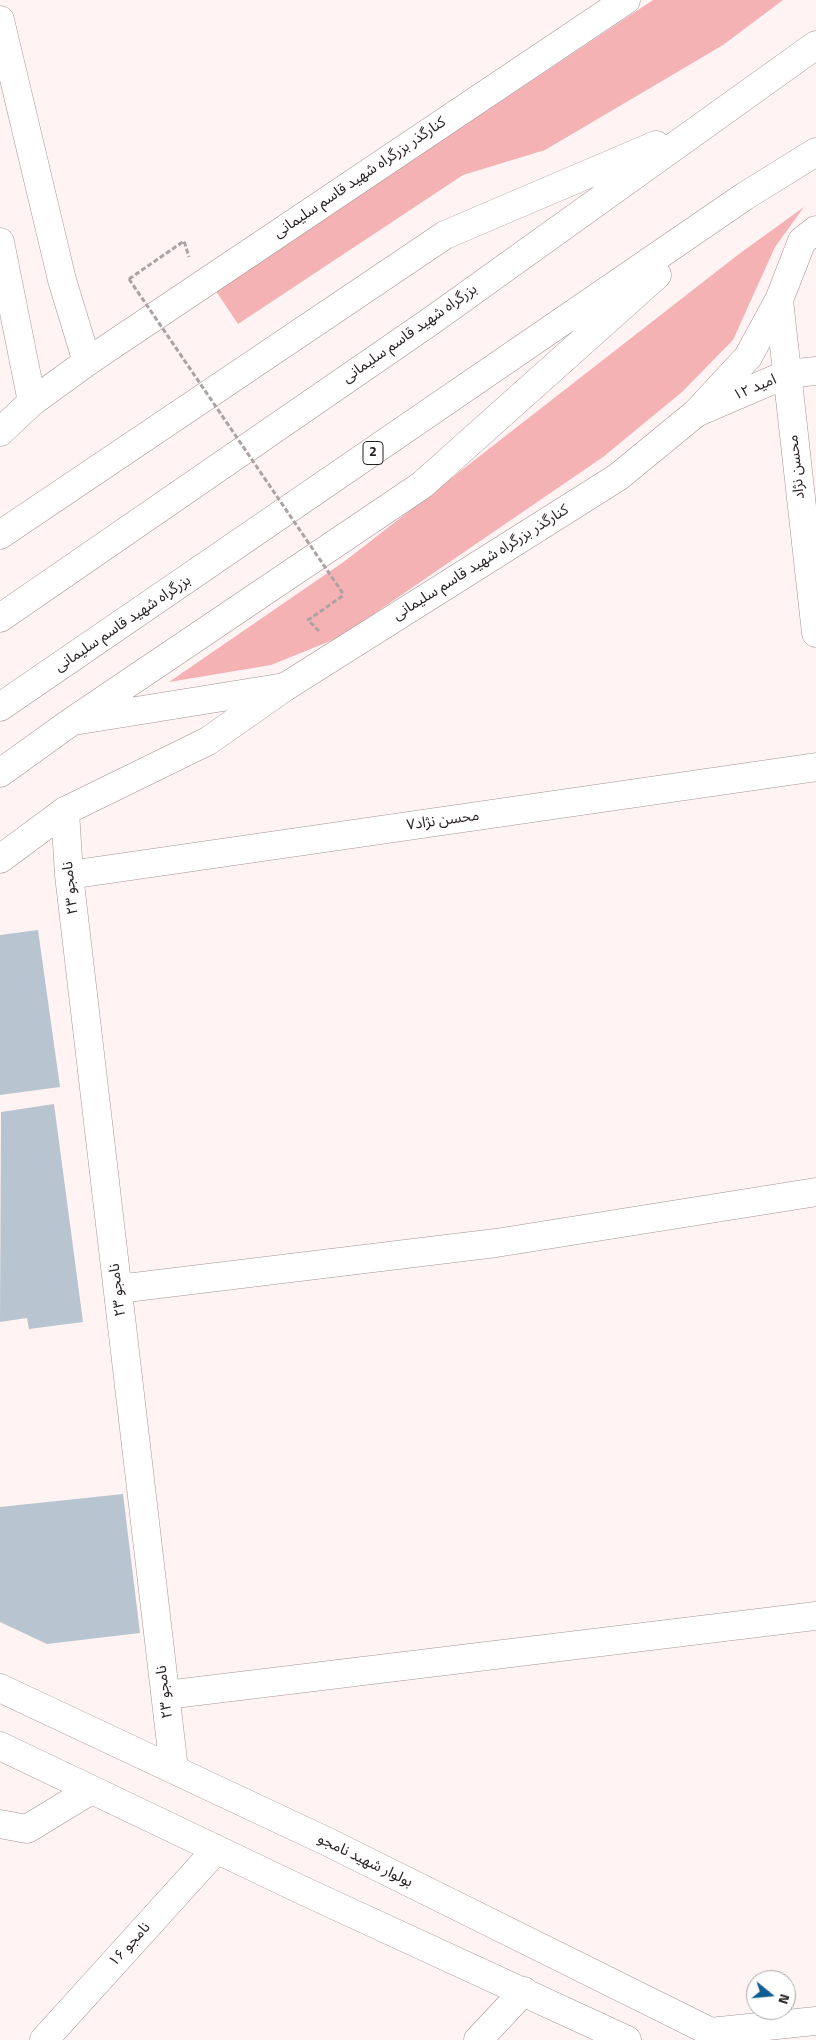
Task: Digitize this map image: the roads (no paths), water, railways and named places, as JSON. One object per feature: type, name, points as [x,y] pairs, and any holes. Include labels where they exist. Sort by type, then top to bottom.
[{"type":"main road","name":"کنارگذر بزرگراه شهید قاسم سلیمانی","points":[[0,432],[32,402],[87,362],[626,0]]},
{"type":"main road","points":[[0,20],[62,280],[87,362]]},
{"type":"main road","name":"بزرگراه شهید قاسم سلیمانی","points":[[0,618],[431,320],[816,45]]},
{"type":"main road","points":[[0,535],[445,235],[704,125]]},
{"type":"main road","name":"بزرگراه شهید قاسم سلیمانی","points":[[0,708],[745,196],[816,152]]},
{"type":"main road","points":[[0,773],[71,722],[422,485],[745,196]]},
{"type":"main road","name":"کنارگذر بزرگراه شهید قاسم سلیمانی","points":[[0,859],[65,811],[208,741],[285,686],[618,477],[696,413],[748,357],[779,300],[802,241],[816,230]]},
{"type":"main road","points":[[0,242],[32,402]]},
{"type":"main road","name":"محسن نژاد","points":[[779,300],[816,633]]},
{"type":"main road","name":"امید ۱۲","points":[[696,413],[787,374],[816,371]]},
{"type":"main road","points":[[71,722],[285,686]]},
{"type":"main road","name":"محسن نژاد۷","points":[[69,875],[816,767]]},
{"type":"main road","name":"نامجو ۲۳","points":[[65,811],[69,875],[174,1769]]},
{"type":"main road","points":[[118,1289],[496,1243],[816,1192]]},
{"type":"main road","points":[[166,1695],[816,1616]]},
{"type":"main road","name":"بولوار شهید نامجو","points":[[0,1688],[174,1769],[718,2036]]},
{"type":"main road","points":[[0,1746],[216,1850],[627,2040]]},
{"type":"main road","points":[[0,1824],[27,1829],[91,1790]]},
{"type":"main road","name":"نامجو ۱۶","points":[[44,2040],[216,1850]]},
{"type":"main road","points":[[478,2040],[524,1991]]},
{"type":"main road","points":[[718,2036],[816,2021]]}]
